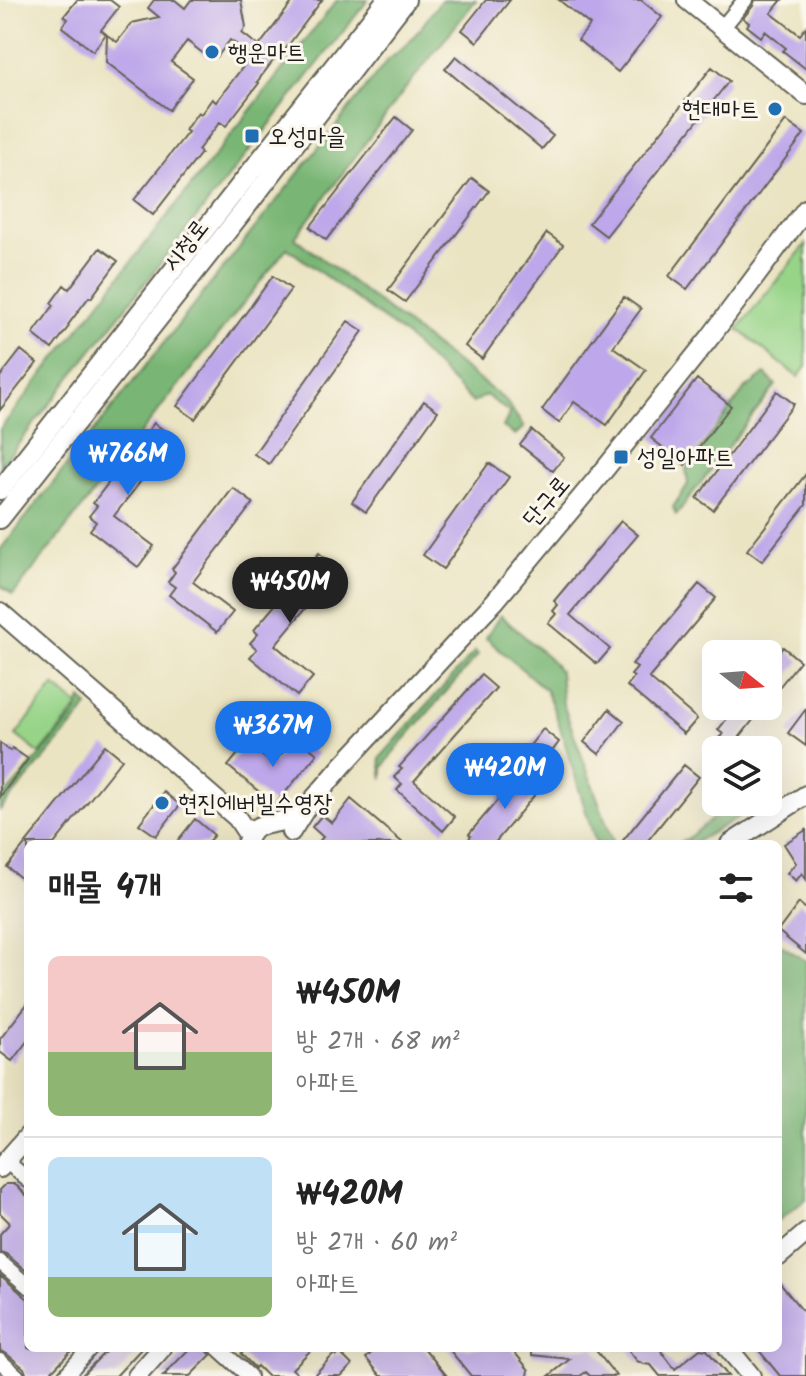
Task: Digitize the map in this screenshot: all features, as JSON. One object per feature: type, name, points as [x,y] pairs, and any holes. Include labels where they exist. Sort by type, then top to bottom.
[{"type":"street","name":"시청로","points":[[0,490],[386,0]]},
{"type":"street","name":"시청로","points":[[0,519],[406,0]]},
{"type":"street","points":[[687,0],[806,95]]},
{"type":"street","points":[[723,27],[745,0]]},
{"type":"street","name":"단구로","points":[[270,834],[306,808],[495,601],[711,336],[806,209]]},
{"type":"street","points":[[0,612],[237,818],[270,834]]},
{"type":"street","points":[[736,840],[806,795]]},
{"type":"street","points":[[24,1141],[3,1165],[24,1178]]},
{"type":"street","points":[[782,1254],[806,1233]]},
{"type":"street","points":[[0,1262],[24,1283]]},
{"type":"street","points":[[65,1376],[86,1352]]},
{"type":"street","points":[[137,1376],[158,1352]]},
{"type":"street","points":[[222,1352],[249,1376]]},
{"type":"street","points":[[731,1352],[751,1376]]},
{"type":"street","points":[[0,1361],[17,1376]]},
{"type":"green space","points":[[337,0],[368,0],[0,467],[0,429]]},
{"type":"green space","points":[[441,0],[476,0],[406,88],[295,238],[505,400],[524,427],[515,435],[503,427],[510,413],[486,395],[473,403],[406,336],[287,248],[13,595],[0,585],[0,550],[388,60],[411,40]]},
{"type":"green space","points":[[806,244],[806,367],[798,377],[738,329]]},
{"type":"green space","points":[[765,374],[776,385],[676,515],[673,507],[688,484],[686,469],[744,390]]},
{"type":"green space","points":[[500,615],[549,658],[560,672],[563,704],[613,840],[595,840],[546,690],[486,638]]},
{"type":"green space","points":[[475,651],[478,655],[392,754],[383,768],[383,779],[380,758]]},
{"type":"green space","points":[[54,686],[79,706],[40,754],[16,735]]},
{"type":"green space","points":[[81,699],[88,706],[81,716],[0,810],[0,801],[75,715]]},
{"type":"green space","points":[[716,816],[741,816],[699,840],[685,840]]},
{"type":"green space","points":[[782,946],[806,961],[806,1199],[782,1218]]},
{"type":"building","points":[[77,0],[110,0],[119,7],[101,30],[106,34],[93,51],[62,27],[68,19],[64,16]]},
{"type":"building","points":[[154,0],[175,0],[185,8],[191,0],[241,0],[246,27],[242,33],[259,46],[294,0],[322,0],[226,126],[220,122],[198,150],[201,153],[153,215],[134,200],[188,132],[185,130],[198,112],[201,114],[212,99],[216,102],[245,64],[240,61],[247,52],[230,40],[217,57],[209,58],[187,41],[171,62],[193,78],[169,110],[106,62],[107,35],[117,42],[132,23],[159,17],[148,8]]},
{"type":"building","points":[[486,0],[510,0],[477,42],[462,30]]},
{"type":"building","points":[[559,0],[641,0],[662,17],[618,72],[578,40],[590,25]]},
{"type":"building","points":[[755,0],[782,0],[771,13],[800,35],[806,27],[806,69],[783,51],[786,48],[765,31],[761,37],[747,26],[749,23],[743,18]]},
{"type":"building","points":[[456,56],[553,136],[542,149],[445,69]]},
{"type":"building","points":[[712,67],[729,81],[606,236],[589,223]]},
{"type":"building","points":[[396,117],[412,130],[326,240],[310,227]]},
{"type":"building","points":[[786,121],[804,134],[687,289],[669,276]]},
{"type":"building","points":[[472,178],[489,191],[405,302],[388,290]]},
{"type":"building","points":[[547,233],[563,245],[482,359],[465,346]]},
{"type":"building","points":[[100,248],[118,261],[52,349],[33,334],[64,285],[69,289]]},
{"type":"building","points":[[273,276],[291,289],[195,419],[177,406]]},
{"type":"building","points":[[624,297],[641,309],[613,347],[646,370],[607,425],[574,402],[559,423],[542,410]]},
{"type":"building","points":[[348,321],[363,331],[269,464],[254,454]]},
{"type":"building","points":[[21,350],[37,363],[0,410],[0,377]]},
{"type":"building","points":[[697,379],[731,406],[685,465],[651,438]]},
{"type":"building","points":[[777,391],[794,404],[713,510],[697,498]]},
{"type":"building","points":[[424,401],[438,411],[366,512],[352,502]]},
{"type":"building","points":[[154,423],[174,438],[114,516],[154,546],[138,567],[90,530],[96,522],[89,516],[97,506],[93,503]]},
{"type":"building","points":[[532,430],[564,457],[553,471],[520,445]]},
{"type":"building","points":[[489,463],[509,477],[443,569],[423,555]]},
{"type":"building","points":[[806,474],[806,505],[762,561],[747,550]]},
{"type":"building","points":[[233,488],[253,503],[193,582],[233,612],[217,632],[169,595],[175,587],[168,582],[175,572],[172,569]]},
{"type":"building","points":[[621,521],[638,535],[570,615],[610,649],[597,664],[548,623],[556,614],[553,611],[558,605],[554,601]]},
{"type":"building","points":[[319,553],[338,569],[275,645],[313,677],[297,696],[250,657],[257,649],[250,643],[258,634],[254,630]]},
{"type":"building","points":[[699,584],[716,598],[649,678],[697,719],[684,734],[627,686],[637,668],[632,664]]},
{"type":"building","points":[[782,648],[800,661],[782,684]]},
{"type":"building","points":[[481,675],[496,688],[414,781],[455,817],[443,831],[397,790],[402,784],[394,777],[402,769],[399,767]]},
{"type":"building","points":[[609,709],[624,721],[599,754],[584,742]]},
{"type":"building","points":[[806,709],[806,746],[788,733]]},
{"type":"building","points":[[726,720],[753,720],[740,736],[721,736],[723,734],[718,730]]},
{"type":"building","points":[[543,729],[559,742],[545,761],[528,748]]},
{"type":"building","points":[[296,736],[317,754],[275,805],[228,766],[247,743],[273,764]]},
{"type":"building","points":[[0,743],[28,759],[0,797]]},
{"type":"building","points":[[105,745],[122,759],[57,840],[29,840]]},
{"type":"building","points":[[684,765],[699,777],[648,840],[623,840]]},
{"type":"building","points":[[523,770],[542,786],[497,840],[468,840],[469,834]]},
{"type":"building","points":[[164,792],[180,805],[156,836],[139,824]]},
{"type":"building","points":[[351,799],[399,840],[320,840],[323,837],[312,827],[322,815],[332,823]]},
{"type":"building","points":[[195,819],[214,835],[210,840],[178,840]]},
{"type":"building","points":[[806,830],[806,879],[802,873],[796,881],[787,873],[796,863],[784,844]]},
{"type":"building","points":[[24,846],[24,881],[7,867]]},
{"type":"building","points":[[799,903],[806,909],[806,954],[782,934],[782,926]]},
{"type":"building","points":[[24,1008],[24,1045],[12,1061],[0,1052],[0,1039]]},
{"type":"building","points":[[6,1184],[15,1184],[24,1193],[24,1269],[0,1252],[0,1234],[10,1223],[0,1213],[0,1190]]},
{"type":"building","points":[[0,1275],[24,1296],[24,1352],[70,1352],[52,1371],[55,1376],[27,1376],[24,1368],[0,1351]]},
{"type":"building","points":[[782,1286],[806,1315],[806,1376],[780,1376],[760,1352],[782,1352]]},
{"type":"building","points":[[105,1352],[138,1352],[116,1376],[81,1376]]},
{"type":"building","points":[[186,1352],[208,1352],[211,1355],[190,1376],[163,1376]]},
{"type":"building","points":[[309,1352],[292,1369],[300,1376],[267,1376],[241,1354]]},
{"type":"building","points":[[373,1352],[427,1352],[447,1376],[381,1376],[366,1358]]},
{"type":"building","points":[[451,1352],[514,1352],[529,1370],[528,1376],[471,1376]]},
{"type":"building","points":[[532,1352],[597,1352],[616,1376],[590,1376],[586,1372],[580,1376],[549,1376],[570,1359],[532,1355]]},
{"type":"building","points":[[630,1352],[662,1352],[675,1369],[696,1352],[709,1352],[728,1376],[660,1376],[651,1365],[637,1361]]},
{"type":"building","points":[[335,1353],[337,1356],[340,1353],[352,1365],[341,1376],[313,1376]]},
{"type":"place","name":"행운마트","points":[[212,52]]},
{"type":"place","name":"현대마트","points":[[775,109]]},
{"type":"place","name":"오성마을","points":[[252,136]]},
{"type":"place","name":"성일아파트","points":[[621,457]]},
{"type":"place","name":"현진에버빌수영장","points":[[162,803]]}]
